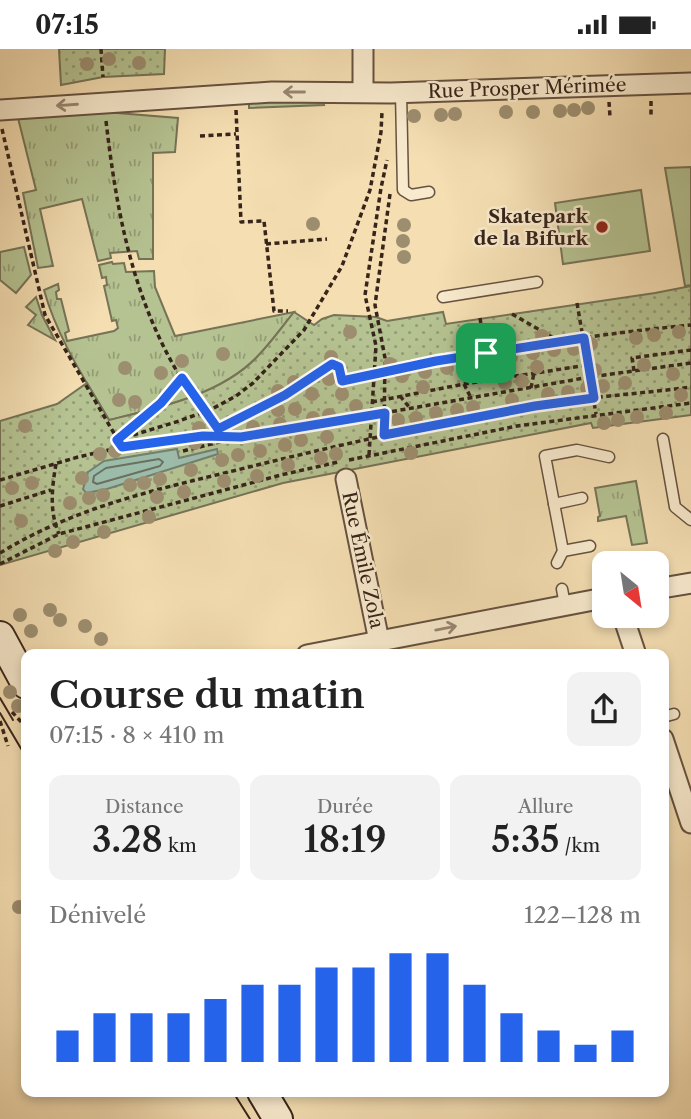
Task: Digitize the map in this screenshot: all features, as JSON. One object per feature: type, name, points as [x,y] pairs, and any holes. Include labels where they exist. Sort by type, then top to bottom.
[{"type":"main road","points":[[0,636],[21,675]]},
{"type":"main road","points":[[265,1097],[278,1119]]},
{"type":"street","points":[[363,49],[363,92]]},
{"type":"street","name":"Rue Prosper Mérimée","points":[[1,119],[236,94],[691,83]]},
{"type":"street","name":"Rue Émile Zola","points":[[346,479],[379,641]]},
{"type":"street","points":[[669,587],[691,583]]},
{"type":"street","name":"Rue Émile Zola","points":[[338,649],[563,597],[592,598]]},
{"type":"street","points":[[627,628],[634,649]]},
{"type":"street","points":[[669,756],[687,809]]},
{"type":"lane","points":[[399,92],[403,190],[411,195],[429,192]]},
{"type":"lane","points":[[443,297],[537,282]]},
{"type":"lane","points":[[663,439],[675,507],[691,520]]},
{"type":"lane","points":[[557,563],[563,551],[545,456],[577,450],[609,457]]},
{"type":"lane","points":[[554,504],[582,498]]},
{"type":"lane","points":[[563,551],[590,546]]},
{"type":"lane","points":[[669,715],[674,714]]},
{"type":"path","points":[[101,49],[103,77]]},
{"type":"path","points":[[117,440],[205,411],[236,397],[304,330],[342,266],[370,190],[383,109],[396,108],[399,92]]},
{"type":"path","points":[[236,94],[241,222],[264,221],[274,311],[288,311]]},
{"type":"path","points":[[105,112],[117,202],[137,284],[164,347],[218,429]]},
{"type":"path","points":[[1,119],[45,315],[122,447]]},
{"type":"path","points":[[200,136],[236,134]]},
{"type":"path","points":[[384,435],[385,358],[375,305],[391,186]]},
{"type":"path","points":[[369,455],[376,346],[365,295],[381,188]]},
{"type":"path","points":[[266,244],[327,239]]},
{"type":"path","points":[[577,303],[596,414]]},
{"type":"path","points":[[512,314],[561,342]]},
{"type":"path","points":[[480,318],[490,380]]},
{"type":"path","points":[[203,436],[285,395],[332,364],[339,367],[342,381],[486,353],[691,325]]},
{"type":"path","points":[[634,371],[632,358],[691,350]]},
{"type":"path","points":[[183,451],[241,437],[590,377],[691,363]]},
{"type":"path","points":[[372,402],[464,384],[588,365]]},
{"type":"path","points":[[531,388],[534,373]]},
{"type":"path","points":[[117,440],[161,403],[182,378]]},
{"type":"path","points":[[464,384],[471,398]]},
{"type":"path","points":[[0,553],[54,523],[121,498],[384,435],[535,406],[691,387]]},
{"type":"path","points":[[400,397],[410,408]]},
{"type":"path","points":[[0,480],[122,447],[203,436],[241,437]]},
{"type":"path","points":[[56,464],[51,490],[54,523],[59,534]]},
{"type":"path","points":[[0,506],[51,490]]},
{"type":"path","points":[[12,712],[21,722]]},
{"type":"path","points":[[0,720],[8,747]]},
{"type":"green space","points":[[59,49],[165,49],[164,74],[103,77],[61,85]]},
{"type":"green space","points":[[249,101],[323,102],[324,105],[249,108]]},
{"type":"green space","points":[[105,112],[178,118],[175,152],[153,153],[153,259],[139,259],[137,251],[110,253],[111,258],[98,261],[82,199],[40,209],[53,266],[38,268],[23,193],[36,190],[18,118]]},
{"type":"green space","points":[[691,167],[691,285],[685,286],[665,168]]},
{"type":"green space","name":"Skatepark de la Bifurk","points":[[641,190],[650,251],[563,264],[555,203]]},
{"type":"green space","points":[[24,247],[31,275],[16,293],[0,280],[0,252]]},
{"type":"green space","points":[[124,263],[126,272],[154,271],[155,287],[175,336],[294,312],[256,358],[224,382],[187,399],[109,420],[64,341],[44,290],[58,284],[57,299],[61,299],[69,331],[65,333],[67,341],[114,331],[118,328],[116,320],[112,321],[104,286],[107,285],[106,277],[102,278],[99,265]]},
{"type":"green space","points":[[691,286],[691,415],[593,428],[591,423],[283,483],[0,565],[0,421],[57,404],[87,383],[109,420],[187,398],[225,382],[256,358],[294,312],[314,325],[334,315],[376,317],[387,321],[443,312],[446,324]]},
{"type":"green space","points":[[36,297],[55,340],[28,325],[36,315],[26,307]]},
{"type":"green space","points":[[636,481],[647,543],[632,545],[626,516],[598,521],[600,516],[595,488]]},
{"type":"water","points":[[177,449],[179,458],[217,449],[218,454],[107,489],[86,493],[83,489],[88,472],[104,461]]},
{"type":"tram line","points":[[0,698],[13,720]]},
{"type":"tram line","points":[[0,713],[21,749]]},
{"type":"tram line","points":[[236,1097],[250,1119]]},
{"type":"place","name":"Skatepark de la Bifurk","points":[[602,227]]},
{"type":"route","points":[[584,338],[594,398],[535,406],[384,435],[385,413],[241,437],[203,436],[122,447],[117,440],[161,403],[182,378],[218,429],[285,395],[332,364],[339,367],[342,381],[486,353],[584,338]]}]
